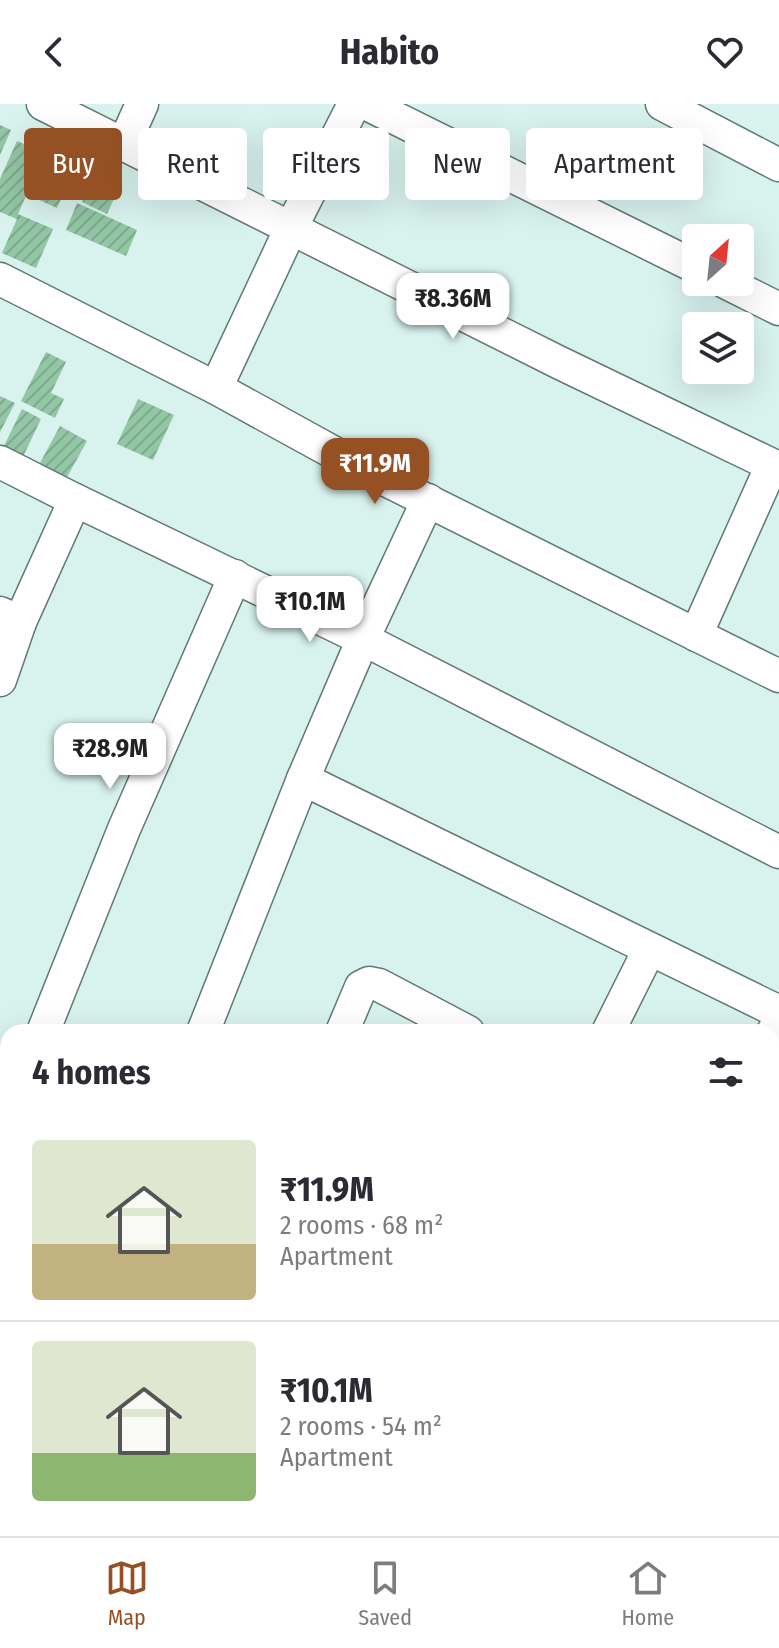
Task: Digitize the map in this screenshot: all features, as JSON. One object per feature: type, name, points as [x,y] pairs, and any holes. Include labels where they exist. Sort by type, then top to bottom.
[{"type":"street","points":[[43,104],[558,362],[775,458],[696,635]]},
{"type":"street","points":[[124,144],[142,104]]},
{"type":"street","points":[[216,388],[291,228],[354,104]]},
{"type":"street","points":[[367,104],[682,260]]},
{"type":"street","points":[[662,104],[779,165]]},
{"type":"street","points":[[0,279],[216,388],[358,466],[779,676]]},
{"type":"street","points":[[753,296],[779,309]]},
{"type":"street","points":[[0,462],[363,639],[779,852]]},
{"type":"street","points":[[0,680],[10,618],[75,500]]},
{"type":"street","points":[[206,1024],[303,779],[363,639],[428,500]]},
{"type":"street","points":[[46,1024],[124,829],[235,576]]},
{"type":"street","points":[[303,779],[773,1009],[778,1015],[777,1024]]},
{"type":"street","points":[[612,1024],[649,950]]},
{"type":"street","points":[[345,1024],[361,987],[369,983],[379,985],[453,1024]]},
{"type":"building","points":[[0,125],[11,130],[0,155]]},
{"type":"building","points":[[17,141],[24,144],[24,200],[18,214],[53,229],[36,268],[2,253],[17,219],[0,212],[0,179]]},
{"type":"building","points":[[39,200],[61,200],[57,208]]},
{"type":"building","points":[[83,200],[113,200],[107,214]]},
{"type":"building","points":[[77,203],[137,230],[126,256],[66,230]]},
{"type":"building","points":[[46,352],[66,362],[51,393],[64,399],[55,418],[21,401]]},
{"type":"building","points":[[0,396],[15,403],[0,432]]},
{"type":"building","points":[[138,399],[174,415],[153,460],[117,444]]},
{"type":"building","points":[[22,409],[41,419],[18,467],[0,454]]},
{"type":"building","points":[[60,426],[87,441],[61,488],[34,474]]}]
